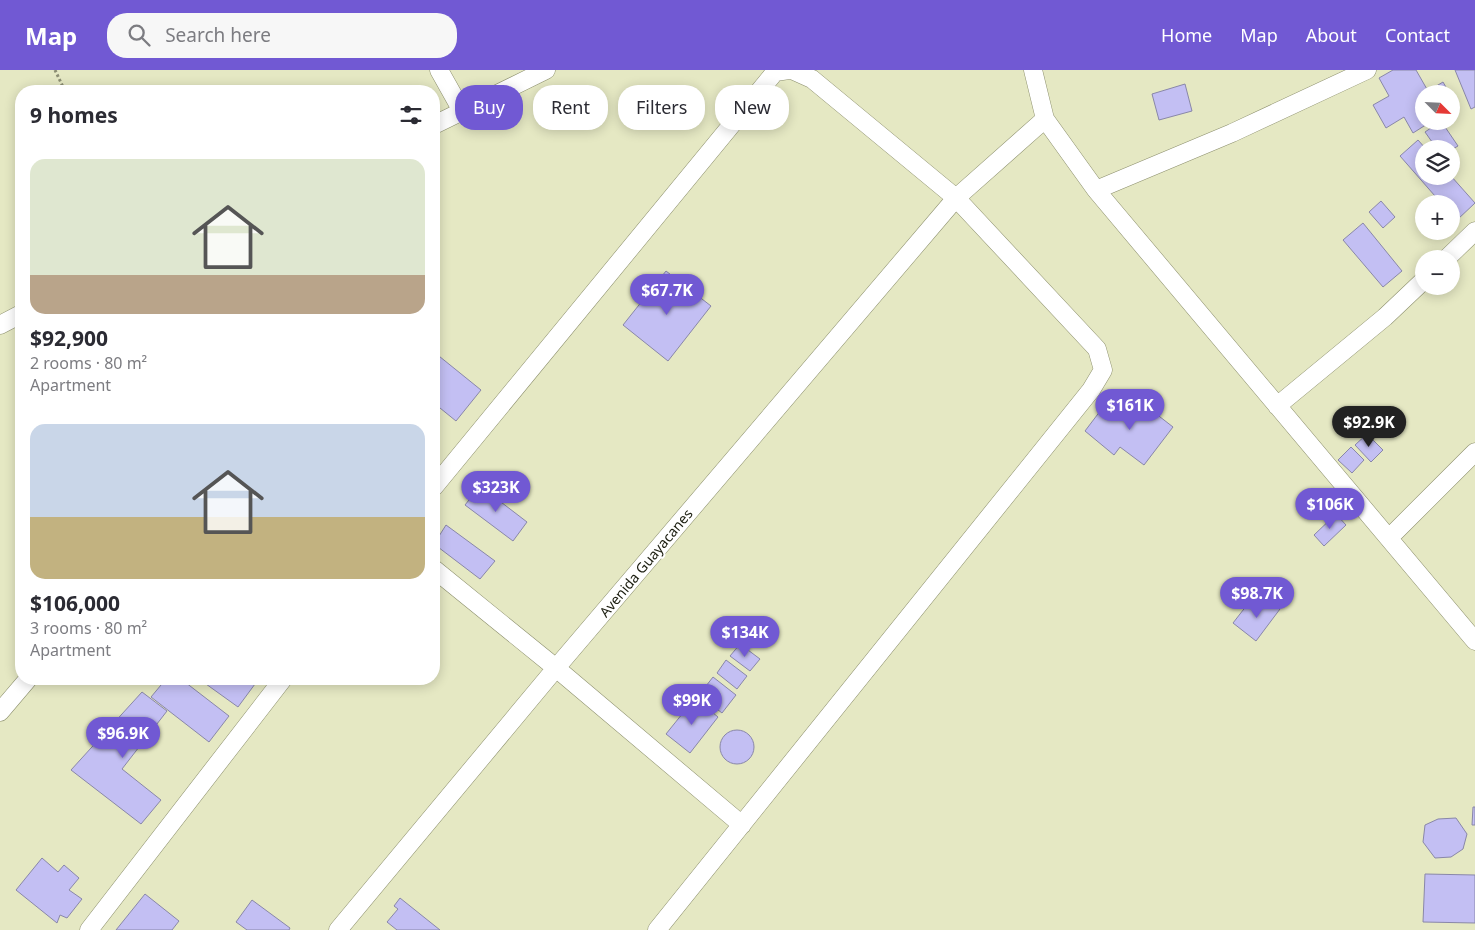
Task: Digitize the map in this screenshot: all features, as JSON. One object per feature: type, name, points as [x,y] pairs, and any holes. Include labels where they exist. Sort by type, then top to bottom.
[{"type":"street","points":[[439,70],[455,99]]},
{"type":"street","points":[[515,85],[546,70]]},
{"type":"street","points":[[440,480],[775,72],[791,70],[812,79],[956,198],[1097,349],[1102,370],[1085,398],[657,930]]},
{"type":"street","points":[[1033,70],[1045,119],[1071,152],[1096,190],[1475,641]]},
{"type":"street","points":[[1096,190],[1232,133],[1367,70]]},
{"type":"street","points":[[440,122],[455,114]]},
{"type":"street","name":"Avenida Guayacanes","points":[[338,930],[556,668],[956,198],[1045,119]]},
{"type":"street","points":[[1456,250],[1475,232]]},
{"type":"street","points":[[1278,406],[1385,317],[1415,289]]},
{"type":"street","points":[[0,325],[15,317]]},
{"type":"street","points":[[1389,538],[1475,452]]},
{"type":"street","points":[[440,574],[556,668],[742,825]]},
{"type":"street","points":[[0,712],[23,685]]},
{"type":"street","points":[[90,930],[278,685]]},
{"type":"path","points":[[55,70],[62,85]]},
{"type":"building","points":[[1393,70],[1416,70],[1425,85],[1415,85],[1415,130],[1418,130],[1413,133],[1404,117],[1386,128],[1373,105],[1389,96],[1379,78]]},
{"type":"building","points":[[1455,70],[1475,70],[1475,107],[1471,109]]},
{"type":"building","points":[[1185,84],[1192,111],[1159,120],[1152,94]]},
{"type":"building","points":[[1428,130],[1447,130],[1454,140],[1431,140],[1425,132]]},
{"type":"building","points":[[1415,143],[1415,173],[1400,156]]},
{"type":"building","points":[[1425,185],[1459,185],[1475,203],[1460,217],[1460,195],[1434,195]]},
{"type":"building","points":[[1381,201],[1395,217],[1383,228],[1369,212]]},
{"type":"building","points":[[1363,223],[1402,271],[1383,287],[1343,240]]},
{"type":"building","points":[[666,271],[711,306],[668,361],[623,325]]},
{"type":"building","points":[[440,357],[481,390],[456,421],[440,408]]},
{"type":"building","points":[[1137,399],[1173,427],[1144,465],[1120,447],[1114,455],[1085,431],[1107,402],[1124,416]]},
{"type":"building","points":[[1367,434],[1383,450],[1371,462],[1355,445]]},
{"type":"building","points":[[1351,447],[1364,460],[1352,473],[1338,460]]},
{"type":"building","points":[[480,486],[527,522],[513,541],[465,505]]},
{"type":"building","points":[[1336,514],[1346,525],[1324,546],[1314,535]]},
{"type":"building","points":[[446,525],[495,561],[480,579],[440,549],[440,534]]},
{"type":"building","points":[[1265,597],[1280,609],[1256,641],[1233,623],[1247,605],[1255,611]]},
{"type":"building","points":[[740,644],[760,659],[750,671],[730,656]]},
{"type":"building","points":[[726,660],[747,676],[737,689],[717,673]]},
{"type":"building","points":[[713,677],[736,695],[722,713],[699,695]]},
{"type":"building","points":[[161,685],[189,685],[229,716],[209,742],[151,697]]},
{"type":"building","points":[[207,685],[254,685],[238,707]]},
{"type":"building","points":[[142,692],[167,711],[122,769],[161,800],[141,824],[71,770]]},
{"type":"building","points":[[695,698],[718,717],[690,753],[666,734]]},
{"type":"building","points":[[737,730],[744,731],[749,735],[753,740],[753,754],[749,759],[744,763],[737,764],[730,763],[725,759],[721,754],[720,747],[721,740],[725,735],[730,731]]},
{"type":"building","points":[[1473,807],[1475,807],[1475,825],[1472,825]]},
{"type":"building","points":[[1456,818],[1467,834],[1463,849],[1451,857],[1435,858],[1423,842],[1425,825],[1438,819]]},
{"type":"building","points":[[42,858],[58,872],[64,865],[79,878],[69,890],[82,899],[67,918],[60,915],[57,923],[16,890]]},
{"type":"building","points":[[1425,874],[1475,875],[1475,923],[1423,922]]},
{"type":"building","points":[[145,894],[179,921],[172,930],[116,930]]},
{"type":"building","points":[[400,898],[440,930],[397,930],[387,922],[398,909],[394,906]]},
{"type":"building","points":[[252,900],[290,928],[289,930],[247,930],[236,922]]}]
